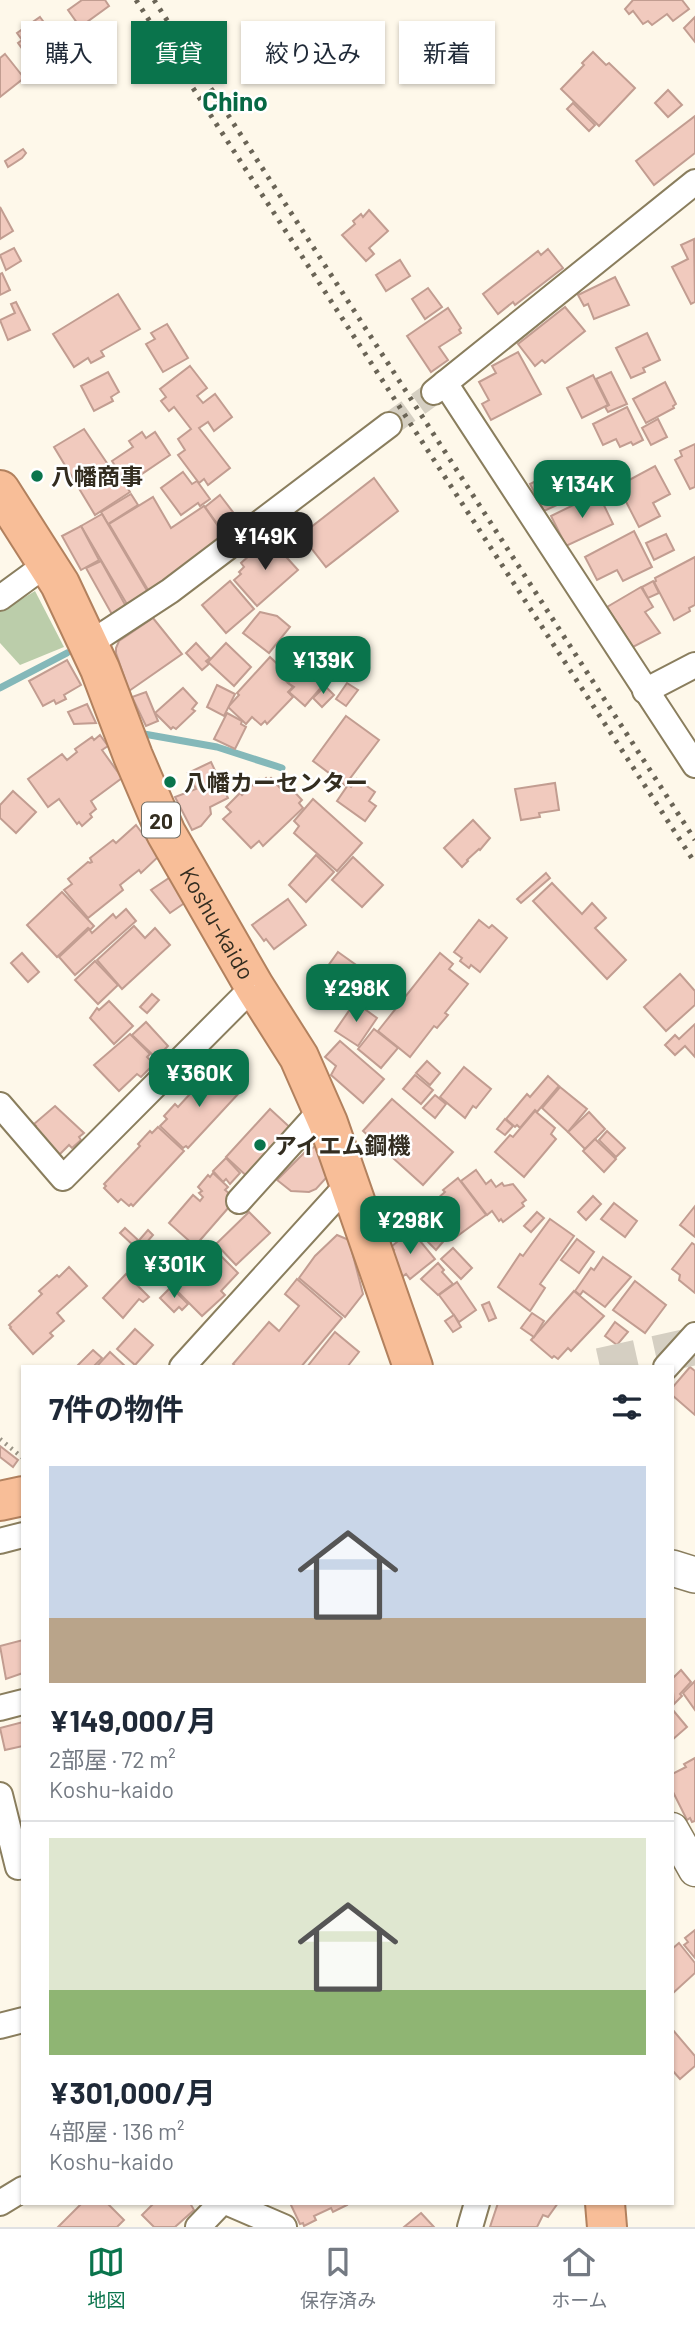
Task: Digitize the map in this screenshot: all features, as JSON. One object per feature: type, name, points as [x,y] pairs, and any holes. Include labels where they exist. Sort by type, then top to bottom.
[{"type":"highway","name":"Koshu-kaido","points":[[0,490],[48,563],[89,644],[166,833],[254,986],[299,1057],[350,1182],[412,1365]]},
{"type":"highway","points":[[0,1501],[21,1496]]},
{"type":"highway","points":[[605,2205],[607,2227]]},
{"type":"main road","points":[[674,1569],[695,1574]]},
{"type":"street","points":[[695,182],[439,388],[695,765]]},
{"type":"street","points":[[89,644],[170,591],[389,425]]},
{"type":"street","points":[[0,598],[48,563]]},
{"type":"street","points":[[645,691],[695,665]]},
{"type":"street","points":[[0,1105],[63,1178],[254,986]]},
{"type":"street","points":[[239,1200],[322,1109]]},
{"type":"street","points":[[184,1365],[350,1182]]},
{"type":"street","points":[[668,1365],[695,1335]]},
{"type":"street","points":[[0,1541],[21,1536]]},
{"type":"street","points":[[0,1708],[21,1703]]},
{"type":"street","points":[[0,1795],[13,1868]]},
{"type":"street","points":[[674,1833],[695,1870]]},
{"type":"street","points":[[0,2026],[21,2021]]},
{"type":"street","points":[[0,2203],[21,2190]]},
{"type":"street","points":[[198,2227],[219,2205]]},
{"type":"street","points":[[233,2205],[284,2227]]},
{"type":"street","points":[[470,2227],[476,2205]]},
{"type":"path","points":[[0,1439],[21,1456]]},
{"type":"green space","points":[[35,591],[64,647],[20,665],[0,643],[0,612]]},
{"type":"building","points":[[82,0],[105,0],[109,6],[88,21],[76,21],[68,10]]},
{"type":"building","points":[[633,0],[682,0],[689,9],[673,21],[667,14],[652,25],[648,21],[643,24],[633,11],[629,14],[625,9]]},
{"type":"building","points":[[695,17],[695,42],[684,28]]},
{"type":"building","points":[[593,52],[635,88],[599,126],[561,89]]},
{"type":"building","points":[[5,54],[21,74],[21,80],[0,97],[0,58]]},
{"type":"building","points":[[668,90],[682,105],[668,117],[655,103]]},
{"type":"building","points":[[573,103],[595,125],[589,131],[567,109]]},
{"type":"building","points":[[695,116],[695,153],[654,185],[636,161]]},
{"type":"building","points":[[23,149],[26,153],[22,158],[8,167],[5,161]]},
{"type":"building","points":[[0,207],[13,231],[0,239]]},
{"type":"building","points":[[369,210],[388,231],[369,248],[374,254],[366,261],[342,235],[355,224],[353,221],[361,214],[363,217]]},
{"type":"building","points":[[694,239],[695,302],[691,304],[672,267],[688,259],[681,245]]},
{"type":"building","points":[[14,248],[21,261],[6,270],[0,255]]},
{"type":"building","points":[[548,249],[563,268],[515,305],[513,302],[498,314],[483,294],[538,251],[541,255]]},
{"type":"building","points":[[400,260],[410,276],[386,291],[376,275]]},
{"type":"building","points":[[2,273],[10,290],[0,295],[0,274]]},
{"type":"building","points":[[615,277],[629,305],[594,319],[588,304],[584,306],[578,295]]},
{"type":"building","points":[[428,288],[442,307],[425,319],[412,299]]},
{"type":"building","points":[[118,294],[140,329],[101,351],[104,356],[91,363],[88,358],[74,367],[53,334]]},
{"type":"building","points":[[16,302],[30,330],[8,340],[0,320],[15,313],[11,304]]},
{"type":"building","points":[[565,307],[585,331],[545,363],[542,360],[535,366],[518,344]]},
{"type":"building","points":[[448,308],[461,328],[461,333],[439,347],[448,360],[431,372],[407,336]]},
{"type":"building","points":[[167,324],[188,358],[163,372],[146,344],[155,339],[151,333]]},
{"type":"building","points":[[647,333],[660,360],[643,368],[645,372],[631,378],[616,348]]},
{"type":"building","points":[[518,352],[541,394],[491,420],[482,404],[489,400],[479,382],[496,373],[492,366]]},
{"type":"building","points":[[190,366],[207,388],[197,396],[203,403],[215,394],[232,417],[214,431],[208,422],[199,428],[230,468],[208,485],[204,479],[199,483],[178,455],[185,450],[178,439],[191,429],[174,407],[169,411],[161,401],[166,397],[160,389]]},
{"type":"building","points":[[108,372],[119,392],[111,397],[113,401],[94,411],[81,386]]},
{"type":"building","points":[[611,372],[627,404],[608,412],[605,407],[609,405],[596,379]]},
{"type":"building","points":[[593,375],[608,405],[582,418],[567,388]]},
{"type":"building","points":[[665,382],[676,404],[674,408],[646,423],[633,399]]},
{"type":"building","points":[[627,407],[643,440],[620,447],[616,439],[603,445],[593,424]]},
{"type":"building","points":[[658,419],[667,437],[651,445],[642,428]]},
{"type":"building","points":[[84,429],[111,469],[114,466],[130,492],[95,515],[54,447]]},
{"type":"building","points":[[142,432],[146,438],[155,432],[170,455],[127,484],[112,461],[133,447],[129,441]]},
{"type":"building","points":[[695,444],[695,487],[690,489],[675,460],[682,456],[680,451]]},
{"type":"building","points":[[570,464],[585,492],[544,511],[530,484]]},
{"type":"building","points":[[655,466],[670,494],[653,503],[660,516],[639,527],[618,486]]},
{"type":"building","points":[[183,472],[192,484],[197,481],[210,499],[200,506],[198,503],[181,515],[161,488]]},
{"type":"building","points":[[374,478],[398,511],[326,567],[301,535]]},
{"type":"building","points":[[598,493],[613,524],[566,546],[551,516]]},
{"type":"building","points":[[131,494],[138,505],[108,524],[101,512]]},
{"type":"building","points":[[220,495],[242,524],[226,536],[205,507]]},
{"type":"building","points":[[153,497],[171,528],[204,506],[227,539],[151,595],[109,524]]},
{"type":"building","points":[[102,514],[149,594],[128,606],[81,526]]},
{"type":"building","points":[[81,526],[99,560],[81,570],[62,536]]},
{"type":"building","points":[[634,531],[652,567],[623,581],[617,570],[597,580],[585,557]]},
{"type":"building","points":[[666,534],[674,550],[654,560],[646,543]]},
{"type":"building","points":[[269,538],[298,570],[257,606],[234,580],[244,567],[241,563]]},
{"type":"building","points":[[695,557],[695,605],[674,620],[654,582],[655,578]]},
{"type":"building","points":[[101,561],[128,610],[114,618],[86,568]]},
{"type":"building","points":[[230,581],[254,609],[226,633],[202,605]]},
{"type":"building","points":[[653,581],[659,593],[648,598],[642,587]]},
{"type":"building","points":[[641,587],[653,607],[645,612],[660,633],[633,647],[607,607]]},
{"type":"building","points":[[260,612],[277,616],[290,627],[269,653],[243,633]]},
{"type":"building","points":[[153,618],[182,654],[129,691],[116,648],[119,641]]},
{"type":"building","points":[[196,643],[210,658],[206,661],[209,664],[202,670],[186,653]]},
{"type":"building","points":[[226,643],[251,667],[234,686],[208,662]]},
{"type":"building","points":[[270,657],[291,677],[286,681],[293,687],[288,692],[293,697],[267,724],[265,721],[261,725],[252,717],[246,724],[228,707],[239,695],[237,693]]},
{"type":"building","points":[[326,657],[341,669],[326,686],[313,672]]},
{"type":"building","points":[[67,660],[81,685],[64,695],[66,699],[56,704],[54,700],[43,706],[29,681]]},
{"type":"building","points":[[304,665],[325,683],[305,706],[289,692],[294,687],[288,683]]},
{"type":"building","points":[[347,683],[358,690],[346,706],[336,699]]},
{"type":"building","points":[[217,685],[235,694],[224,716],[207,707]]},
{"type":"building","points":[[325,686],[334,695],[322,707],[313,698]]},
{"type":"building","points":[[183,688],[197,703],[192,709],[195,711],[176,729],[171,729],[155,713]]},
{"type":"building","points":[[146,692],[158,721],[146,726],[132,697]]},
{"type":"building","points":[[87,704],[96,723],[74,724],[68,712]]},
{"type":"building","points":[[227,713],[242,721],[241,724],[246,727],[235,749],[214,739]]},
{"type":"building","points":[[346,716],[379,740],[345,785],[313,761]]},
{"type":"building","points":[[100,735],[108,746],[102,750],[122,778],[91,801],[96,809],[82,826],[79,822],[77,824],[59,799],[48,807],[28,779],[62,754],[67,760],[77,752],[75,749],[92,737],[94,740]]},
{"type":"building","points":[[211,762],[228,798],[210,807],[211,814],[201,826],[192,830],[175,797],[196,789],[188,773]]},
{"type":"building","points":[[266,778],[268,781],[271,778],[282,790],[288,785],[302,800],[299,803],[303,808],[263,846],[259,841],[251,848],[223,819],[231,812],[226,807],[240,793],[242,795],[259,779],[262,782]]},
{"type":"building","points":[[357,779],[375,792],[369,801],[376,806],[365,821],[337,801],[348,785],[351,787]]},
{"type":"building","points":[[555,783],[559,810],[539,813],[540,817],[521,820],[515,789]]},
{"type":"building","points":[[13,791],[36,812],[16,833],[0,818],[0,805]]},
{"type":"building","points":[[313,799],[362,843],[337,871],[294,833],[299,826],[294,821]]},
{"type":"building","points":[[473,820],[490,838],[462,867],[444,848]]},
{"type":"building","points":[[136,825],[159,856],[141,873],[139,870],[120,885],[123,890],[88,918],[64,890],[72,884],[68,879],[88,862],[92,862],[90,858],[113,840],[116,843]]},
{"type":"building","points":[[316,855],[334,872],[306,902],[289,885]]},
{"type":"building","points":[[353,857],[383,885],[362,907],[332,880]]},
{"type":"building","points":[[546,873],[550,878],[521,903],[517,899]]},
{"type":"building","points":[[172,876],[186,902],[170,913],[151,890]]},
{"type":"building","points":[[552,883],[582,914],[592,903],[606,918],[595,928],[626,960],[607,979],[533,901]]},
{"type":"building","points":[[62,892],[94,926],[90,930],[88,928],[57,957],[27,925]]},
{"type":"building","points":[[288,899],[306,925],[274,949],[252,925]]},
{"type":"building","points":[[126,909],[136,921],[75,975],[59,957],[89,929],[92,933],[113,914],[116,918]]},
{"type":"building","points":[[479,920],[489,928],[492,925],[507,938],[480,972],[471,965],[469,968],[454,952]]},
{"type":"building","points":[[134,926],[145,938],[155,928],[170,945],[122,989],[97,960]]},
{"type":"building","points":[[338,952],[359,967],[346,986],[350,989],[346,995],[320,977]]},
{"type":"building","points":[[22,953],[39,972],[28,982],[11,963]]},
{"type":"building","points":[[440,953],[453,964],[449,969],[468,984],[445,1013],[448,1015],[437,1028],[434,1026],[410,1057],[378,1031]]},
{"type":"building","points":[[95,961],[118,985],[98,1004],[75,980]]},
{"type":"building","points":[[680,974],[695,991],[695,1005],[666,1031],[644,1007]]},
{"type":"building","points":[[152,994],[159,1000],[147,1013],[140,1007]]},
{"type":"building","points":[[109,1001],[133,1026],[114,1044],[90,1018],[97,1008],[99,1010]]},
{"type":"building","points":[[355,1002],[377,1018],[358,1046],[335,1031]]},
{"type":"building","points":[[146,1022],[168,1046],[156,1058],[132,1035]]},
{"type":"building","points":[[695,1024],[695,1057],[685,1046],[675,1055],[665,1045],[675,1035],[679,1039]]},
{"type":"building","points":[[374,1029],[398,1048],[381,1068],[358,1049]]},
{"type":"building","points":[[130,1034],[150,1054],[147,1057],[154,1064],[141,1077],[137,1074],[119,1091],[94,1065]]},
{"type":"building","points":[[340,1041],[384,1079],[363,1103],[331,1075],[336,1066],[325,1057]]},
{"type":"building","points":[[427,1061],[440,1073],[430,1085],[416,1073]]},
{"type":"building","points":[[464,1067],[491,1089],[465,1118],[440,1097]]},
{"type":"building","points":[[217,1068],[232,1081],[229,1084],[239,1093],[188,1148],[183,1148],[160,1126],[167,1119],[164,1116],[175,1104],[178,1107],[213,1069],[214,1071]]},
{"type":"building","points":[[415,1075],[433,1090],[421,1104],[403,1089]]},
{"type":"building","points":[[548,1076],[559,1086],[520,1128],[517,1125],[515,1127],[506,1119],[527,1094],[530,1097]]},
{"type":"building","points":[[560,1087],[587,1109],[568,1132],[542,1108]]},
{"type":"building","points":[[435,1095],[446,1104],[435,1118],[423,1108]]},
{"type":"building","points":[[392,1099],[453,1152],[423,1185],[363,1131]]},
{"type":"building","points":[[55,1106],[84,1133],[72,1148],[69,1145],[59,1155],[34,1128],[34,1124]]},
{"type":"building","name":"アイエム鋼機","points":[[270,1109],[295,1132],[251,1180],[226,1157]]},
{"type":"building","points":[[535,1111],[555,1128],[551,1134],[556,1139],[524,1177],[495,1152],[510,1135],[513,1137]]},
{"type":"building","points":[[589,1112],[605,1129],[585,1149],[568,1132]]},
{"type":"building","points":[[505,1119],[513,1126],[505,1135],[497,1129]]},
{"type":"building","points":[[158,1127],[184,1151],[133,1206],[121,1199],[118,1202],[104,1188],[104,1184],[140,1146],[138,1144],[150,1131],[152,1133]]},
{"type":"building","points":[[607,1131],[625,1148],[616,1157],[599,1140]]},
{"type":"building","points":[[595,1139],[616,1159],[604,1172],[583,1151]]},
{"type":"building","points":[[315,1146],[321,1152],[328,1172],[326,1178],[316,1189],[309,1192],[291,1191],[277,1180],[306,1151],[307,1153]]},
{"type":"building","points":[[226,1158],[240,1173],[230,1184],[226,1179],[223,1182],[213,1171]]},
{"type":"building","points":[[476,1170],[486,1184],[491,1180],[496,1187],[502,1183],[504,1186],[513,1184],[526,1200],[522,1203],[524,1206],[503,1222],[501,1219],[499,1221],[492,1211],[487,1215],[461,1181]]},
{"type":"building","points":[[213,1173],[228,1187],[225,1190],[236,1199],[195,1246],[169,1223],[193,1195],[200,1201],[203,1197],[198,1187]]},
{"type":"building","points":[[458,1178],[486,1215],[452,1240],[448,1236],[436,1250],[409,1223],[427,1203],[430,1205]]},
{"type":"building","points":[[593,1196],[601,1204],[586,1220],[578,1212]]},
{"type":"building","points":[[614,1203],[637,1221],[625,1237],[601,1219]]},
{"type":"building","points":[[695,1206],[695,1237],[680,1225]]},
{"type":"building","points":[[249,1212],[270,1233],[236,1265],[216,1244]]},
{"type":"building","points":[[537,1212],[544,1218],[531,1232],[524,1226]]},
{"type":"building","points":[[550,1219],[574,1236],[540,1284],[545,1288],[530,1311],[498,1287],[520,1254],[523,1256]]},
{"type":"building","points":[[125,1228],[138,1240],[133,1245],[120,1233]]},
{"type":"building","points":[[148,1230],[153,1235],[140,1250],[135,1245]]},
{"type":"building","points":[[411,1230],[435,1259],[410,1279],[406,1274],[402,1277],[388,1255],[394,1250],[391,1247]]},
{"type":"building","points":[[337,1235],[349,1240],[363,1294],[345,1317],[299,1278],[315,1256]]},
{"type":"building","points":[[577,1239],[594,1252],[579,1273],[561,1260]]},
{"type":"building","points":[[692,1243],[695,1245],[695,1293],[679,1280],[680,1275],[672,1269]]},
{"type":"building","points":[[210,1245],[238,1273],[221,1291],[225,1295],[202,1316],[171,1285]]},
{"type":"building","points":[[453,1248],[472,1268],[461,1279],[441,1259]]},
{"type":"building","points":[[603,1257],[631,1277],[605,1307],[583,1291],[580,1295],[575,1291],[591,1268],[594,1270]]},
{"type":"building","points":[[438,1263],[453,1284],[438,1295],[421,1279]]},
{"type":"building","points":[[69,1267],[87,1286],[57,1313],[64,1321],[50,1333],[53,1336],[33,1354],[9,1325],[42,1294],[39,1291]]},
{"type":"building","points":[[126,1274],[149,1297],[143,1302],[139,1299],[123,1318],[103,1298]]},
{"type":"building","points":[[297,1279],[342,1318],[303,1365],[234,1365],[269,1322],[279,1331],[299,1306],[285,1294]]},
{"type":"building","points":[[635,1281],[666,1305],[645,1333],[613,1310]]},
{"type":"building","points":[[457,1282],[476,1310],[459,1322],[439,1295]]},
{"type":"building","points":[[171,1287],[188,1304],[182,1310],[179,1307],[174,1312],[160,1298]]},
{"type":"building","points":[[574,1291],[604,1316],[571,1351],[568,1348],[558,1359],[554,1356],[552,1358],[531,1340]]},
{"type":"building","points":[[489,1302],[496,1318],[489,1321],[482,1305]]},
{"type":"building","points":[[532,1313],[544,1321],[534,1337],[521,1328]]},
{"type":"building","points":[[454,1315],[461,1327],[453,1332],[445,1321]]},
{"type":"building","points":[[615,1322],[628,1332],[617,1345],[605,1336]]},
{"type":"building","points":[[135,1329],[153,1345],[135,1365],[117,1349]]},
{"type":"building","points":[[335,1332],[359,1352],[349,1365],[309,1365]]},
{"type":"building","points":[[93,1350],[102,1358],[95,1365],[78,1365]]},
{"type":"building","points":[[110,1352],[124,1365],[98,1365]]},
{"type":"building","points":[[690,1367],[695,1371],[695,1415],[674,1397],[674,1386]]},
{"type":"building","points":[[0,1446],[18,1460],[13,1467],[0,1457]]},
{"type":"building","points":[[21,1641],[21,1674],[6,1679],[0,1646]]},
{"type":"building","points":[[681,1670],[691,1682],[674,1704],[674,1677]]},
{"type":"building","points":[[695,1681],[695,1710],[683,1693]]},
{"type":"building","points":[[674,1711],[687,1727],[674,1738]]},
{"type":"building","points":[[21,1723],[21,1746],[5,1750],[0,1728]]},
{"type":"building","points":[[695,1758],[695,1821],[692,1822],[690,1818],[687,1820],[674,1794],[674,1773],[686,1767],[684,1764]]},
{"type":"building","points":[[695,1930],[695,1958],[684,1945],[688,1942],[685,1938]]},
{"type":"building","points":[[679,1943],[695,1963],[695,1973],[674,1992],[674,1947]]},
{"type":"building","points":[[674,2031],[695,2056],[695,2066],[680,2079],[674,2072]]},
{"type":"building","points":[[80,2205],[109,2205],[124,2220],[117,2227],[58,2227]]},
{"type":"building","points":[[152,2205],[191,2205],[194,2210],[175,2227],[154,2227],[142,2215]]},
{"type":"building","points":[[291,2205],[347,2205],[333,2212],[331,2208],[314,2216],[316,2220],[304,2226],[303,2223],[300,2224]]},
{"type":"building","points":[[497,2205],[557,2205],[548,2217],[543,2215],[537,2227],[490,2227]]},
{"type":"building","points":[[421,2213],[434,2227],[404,2227]]},
{"type":"waterway","points":[[0,688],[67,653]]},
{"type":"waterway","points":[[144,734],[217,747],[282,768]]},
{"type":"tunnel","points":[[389,425],[432,394]]},
{"type":"tunnel","points":[[609,1365],[695,1346]]},
{"type":"railway","points":[[136,0],[695,863]]},
{"type":"railway","points":[[154,0],[695,840]]},
{"type":"place","name":"八幡商事","points":[[37,476]]},
{"type":"place","name":"八幡カーセンター","points":[[170,782]]},
{"type":"place","name":"アイエム鋼機","points":[[260,1145]]},
{"type":"district","name":"Chino","points":[[235,100]]}]
